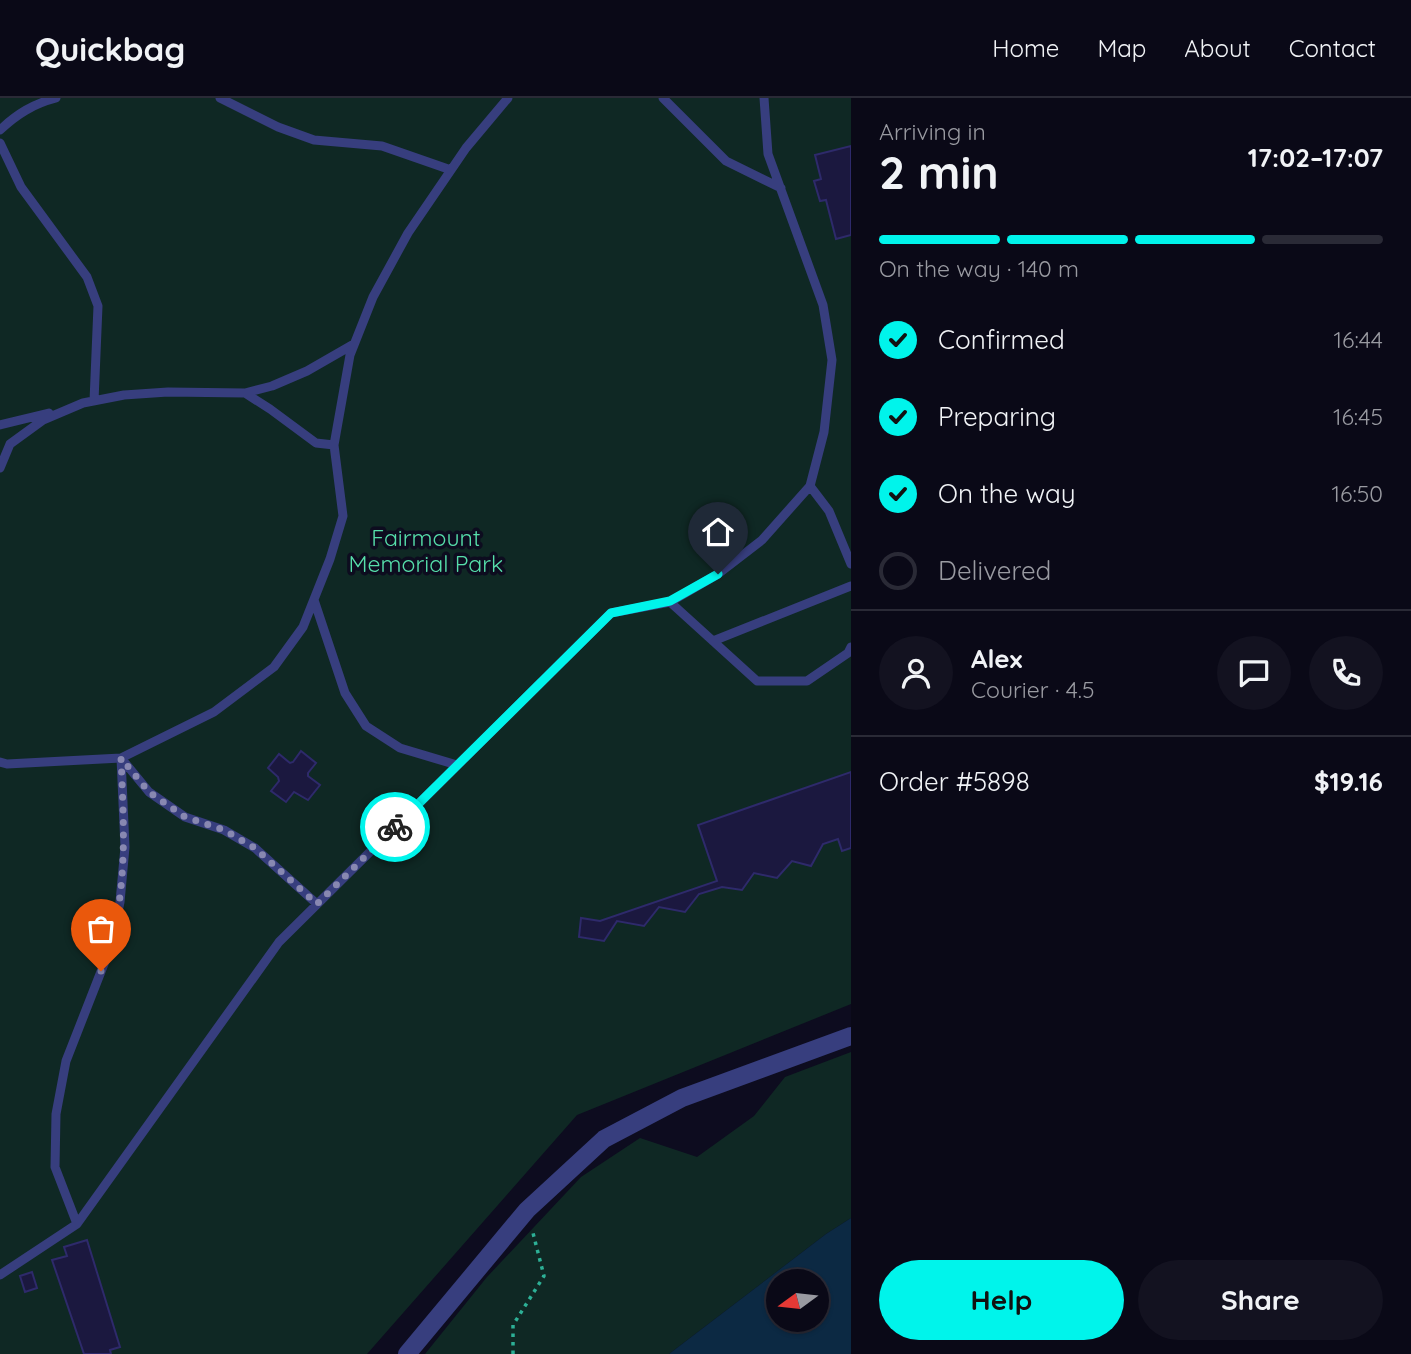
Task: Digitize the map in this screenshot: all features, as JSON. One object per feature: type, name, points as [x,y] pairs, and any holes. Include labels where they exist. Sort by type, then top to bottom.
[{"type":"street","points":[[407,1354],[527,1210],[604,1139],[682,1098],[851,1036]]},
{"type":"lane","points":[[0,130],[36,103],[56,98]]},
{"type":"lane","points":[[220,98],[278,127],[314,140],[382,146],[451,170]]},
{"type":"lane","points":[[0,762],[7,764],[121,758],[214,712],[274,667],[303,626],[330,559],[343,516],[334,446],[350,355],[373,297],[408,233],[466,148],[508,98]]},
{"type":"lane","points":[[663,98],[726,161],[781,188]]},
{"type":"lane","points":[[0,1275],[77,1224],[279,942],[611,613],[670,601],[718,574],[762,540],[810,486],[824,432],[832,360],[823,304],[768,154],[764,98]]},
{"type":"lane","points":[[0,143],[21,187],[87,277],[98,306],[94,401]]},
{"type":"lane","points":[[0,425],[124,394],[245,393],[272,386],[307,371],[355,343]]},
{"type":"lane","points":[[245,393],[316,443],[334,446]]},
{"type":"lane","points":[[0,468],[10,444],[44,420],[69,409]]},
{"type":"lane","points":[[810,486],[829,511],[851,564]]},
{"type":"lane","points":[[713,641],[851,586]]},
{"type":"lane","points":[[314,600],[345,693],[366,726],[400,748],[457,765]]},
{"type":"lane","points":[[670,601],[757,681],[807,681],[848,653],[851,647]]},
{"type":"lane","points":[[121,758],[149,792],[185,817],[224,830],[255,848],[317,904]]},
{"type":"lane","points":[[77,1224],[55,1167],[56,1114],[66,1061],[111,946],[120,902],[125,848],[121,758]]},
{"type":"path","points":[[513,1354],[513,1325],[544,1276],[527,1210]]},
{"type":"green space","name":"Fairmount Memorial Park","points":[[0,98],[851,98],[851,1004],[577,1115],[367,1354],[0,1354]]},
{"type":"green space","points":[[851,1052],[851,1218],[780,1269],[766,1269],[766,1280],[669,1354],[425,1354],[487,1277],[581,1177],[640,1138],[697,1157],[754,1116],[785,1077]]},
{"type":"water","points":[[851,1218],[851,1354],[669,1354],[766,1280],[766,1332],[830,1332],[830,1269],[780,1269]]},
{"type":"building","points":[[851,146],[851,235],[836,239],[826,200],[820,201],[814,181],[821,179],[815,155]]},
{"type":"building","points":[[301,751],[316,763],[308,776],[320,785],[308,800],[294,792],[286,802],[271,791],[279,781],[268,768],[279,754],[290,763]]},
{"type":"building","points":[[851,772],[851,848],[842,851],[838,839],[823,844],[811,866],[792,861],[777,878],[754,873],[742,890],[722,887],[699,894],[685,912],[659,907],[644,926],[617,921],[604,941],[579,937],[581,918],[600,921],[717,881],[698,825]]},
{"type":"building","points":[[87,1240],[120,1347],[110,1350],[111,1354],[84,1354],[52,1260],[67,1256],[64,1247]]},
{"type":"building","points":[[32,1272],[37,1288],[25,1292],[20,1276]]},
{"type":"way so far","points":[[101,971],[111,946],[120,902],[125,848],[121,758],[149,792],[185,817],[224,830],[255,848],[317,904],[395,827]]},
{"type":"route","points":[[395,827],[611,613],[670,601],[718,574]]}]
